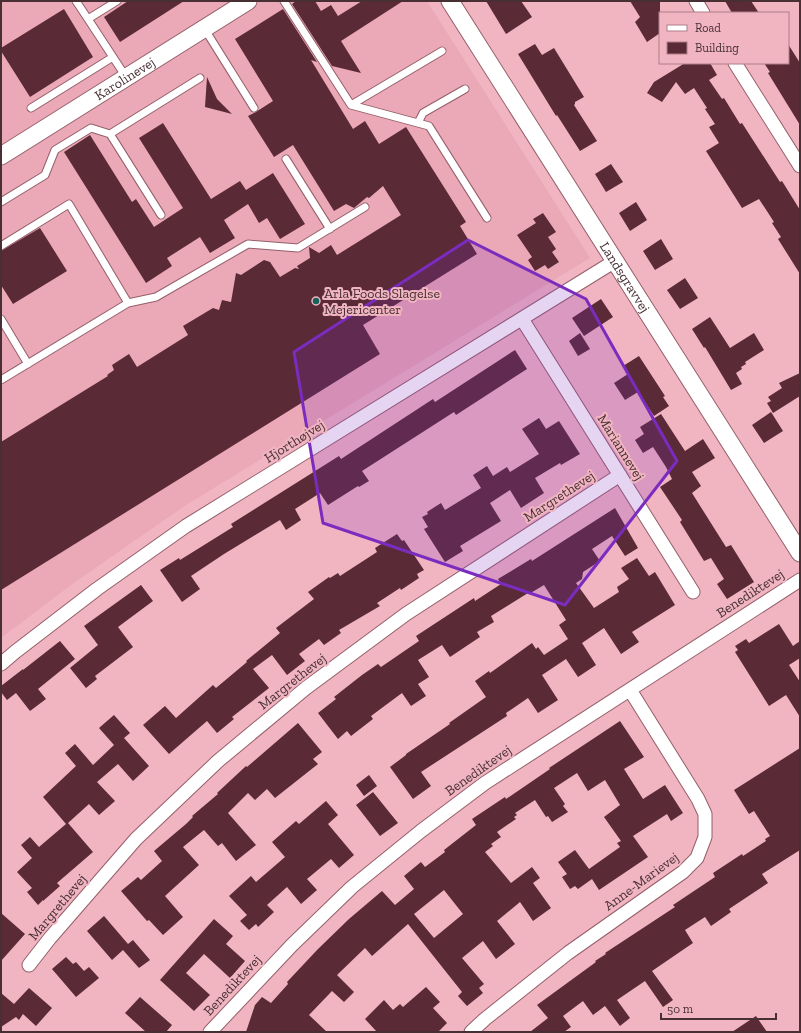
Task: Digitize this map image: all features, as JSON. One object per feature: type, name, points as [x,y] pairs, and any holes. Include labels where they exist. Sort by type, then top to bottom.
[{"type":"street","name":"Karolinevej","points":[[1,156],[248,1]]},
{"type":"street","name":"Landsgravvej","points":[[450,1],[800,553]]},
{"type":"street","points":[[696,1],[702,12]]},
{"type":"street","points":[[736,64],[800,166]]},
{"type":"street","name":"Hjorthøjvej","points":[[1,664],[97,589],[186,526],[615,261]]},
{"type":"street","name":"Mariannevej","points":[[522,319],[693,592]]},
{"type":"street","name":"Margrethevej","points":[[29,965],[50,938],[136,839],[230,752],[306,688],[406,614],[620,475]]},
{"type":"street","name":"Benediktevej","points":[[210,1032],[297,940],[352,887],[421,831],[485,783],[800,580]]},
{"type":"street","name":"Anne-Marievej","points":[[471,1032],[485,1019],[568,953],[683,872],[697,858],[705,837],[705,814],[698,799],[630,690]]},
{"type":"lane","points":[[76,1],[126,77]]},
{"type":"lane","points":[[88,19],[117,1]]},
{"type":"lane","points":[[284,1],[351,105],[429,126],[487,218]]},
{"type":"lane","points":[[204,28],[254,108]]},
{"type":"lane","points":[[351,105],[442,51]]},
{"type":"lane","points":[[31,108],[113,57]]},
{"type":"lane","points":[[110,134],[200,78]]},
{"type":"lane","points":[[418,123],[423,113],[465,89]]},
{"type":"lane","points":[[1,202],[45,175],[55,150],[91,128],[110,134],[161,215]]},
{"type":"lane","points":[[286,159],[330,229]]},
{"type":"lane","points":[[1,246],[69,204],[128,302]]},
{"type":"lane","points":[[1,380],[128,302],[156,297],[248,244],[298,248],[365,207]]},
{"type":"lane","points":[[1,319],[28,364]]},
{"type":"highlighted area","points":[[468,240],[586,299],[677,461],[565,605],[323,523],[294,352]]},
{"type":"shaded area","points":[[1,1],[427,1],[590,258],[186,505],[75,582],[1,638]]},
{"type":"building","points":[[128,1],[184,1],[120,42],[104,17]]},
{"type":"building","points":[[296,1],[315,1],[321,11],[331,5],[338,16],[362,1],[403,1],[341,41],[361,73],[332,66],[292,4]]},
{"type":"building","points":[[486,1],[521,1],[532,17],[506,34]]},
{"type":"building","points":[[630,1],[660,1],[659,34],[647,42],[635,22],[640,17]]},
{"type":"building","points":[[725,1],[751,1],[758,12],[731,12]]},
{"type":"building","points":[[64,9],[93,57],[30,97],[1,51],[1,48]]},
{"type":"building","name":"Arla Foods Slagelse Mejericenter","points":[[283,9],[317,62],[311,60],[353,129],[365,121],[379,144],[406,127],[466,222],[460,226],[477,254],[363,325],[380,354],[1,590],[1,442],[108,376],[107,375],[114,370],[112,365],[129,354],[137,367],[188,335],[183,326],[213,308],[219,310],[222,300],[231,302],[236,273],[241,275],[264,260],[270,262],[280,277],[295,268],[299,269],[297,266],[310,258],[309,247],[319,253],[331,245],[337,255],[401,215],[383,186],[354,208],[346,204],[334,211],[293,145],[274,157],[248,116],[273,101],[235,39]]},
{"type":"building","points":[[535,44],[542,55],[554,48],[584,97],[575,102],[574,105],[597,141],[580,151],[557,115],[556,116],[518,54]]},
{"type":"building","points":[[789,46],[800,63],[800,125],[768,73],[770,72],[765,64],[789,64]]},
{"type":"building","points":[[683,64],[711,64],[717,75],[709,80],[722,99],[724,98],[740,124],[742,123],[800,210],[800,274],[778,239],[781,237],[772,223],[774,222],[759,199],[742,208],[706,151],[719,143],[709,127],[715,124],[694,88],[685,94],[676,82],[662,102],[647,93],[654,82]]},
{"type":"building","points":[[207,77],[217,99],[232,114],[205,107]]},
{"type":"building","points":[[163,123],[211,199],[240,181],[246,190],[273,173],[305,224],[280,239],[267,218],[259,223],[248,204],[224,220],[235,238],[210,253],[200,237],[167,258],[172,266],[146,283],[64,152],[90,135],[132,202],[136,199],[154,227],[183,208],[139,138]]},
{"type":"building","points":[[611,164],[623,182],[606,192],[595,174]]},
{"type":"building","points":[[636,202],[647,220],[630,231],[619,213]]},
{"type":"building","points":[[543,213],[556,232],[548,237],[556,249],[552,252],[559,262],[548,269],[545,265],[535,271],[528,260],[532,257],[517,235],[536,223],[533,219]]},
{"type":"building","points":[[40,228],[67,271],[13,304],[1,285],[1,251]]},
{"type":"building","points":[[661,239],[673,259],[655,270],[643,251]]},
{"type":"building","points":[[685,278],[698,298],[680,309],[667,290]]},
{"type":"building","points":[[601,299],[613,317],[584,336],[572,318]]},
{"type":"building","points":[[710,317],[730,348],[754,333],[764,350],[745,362],[746,364],[741,367],[742,369],[736,373],[742,384],[731,390],[705,347],[704,348],[692,329]]},
{"type":"building","points":[[580,333],[590,349],[578,356],[569,341]]},
{"type":"building","points":[[515,350],[527,369],[456,415],[454,412],[362,471],[369,481],[359,487],[358,486],[328,505],[320,493],[295,509],[301,520],[286,530],[280,520],[191,576],[200,589],[182,602],[160,570],[179,558],[180,560],[233,527],[231,524],[339,456],[341,459],[433,399],[435,402]]},
{"type":"building","points":[[639,356],[665,396],[663,397],[669,406],[654,416],[638,392],[625,400],[614,383],[628,374],[623,366]]},
{"type":"building","points":[[800,373],[800,396],[773,413],[767,403],[771,401],[768,397],[782,388],[779,383]]},
{"type":"building","points":[[771,412],[783,431],[764,443],[752,425]]},
{"type":"building","points":[[661,414],[685,451],[703,439],[715,458],[692,472],[701,486],[692,493],[726,547],[731,545],[754,582],[727,599],[717,584],[724,579],[711,558],[704,561],[680,522],[682,520],[660,487],[672,479],[666,467],[653,447],[643,453],[635,440],[644,434],[640,427]]},
{"type":"building","points":[[539,418],[546,429],[559,421],[580,454],[561,465],[560,463],[535,478],[544,493],[521,508],[510,490],[490,503],[501,521],[460,546],[463,551],[445,562],[424,529],[428,527],[422,517],[441,503],[445,510],[481,488],[473,475],[487,466],[493,476],[507,467],[510,472],[539,454],[522,429]]},
{"type":"building","points":[[615,508],[638,548],[625,556],[612,536],[592,549],[600,561],[583,572],[582,579],[576,583],[594,608],[619,592],[617,587],[629,579],[621,568],[637,558],[649,576],[655,572],[675,605],[632,632],[639,642],[621,654],[604,628],[582,643],[596,665],[578,677],[566,659],[542,675],[558,700],[538,713],[528,698],[506,713],[507,716],[421,772],[431,786],[413,799],[390,767],[486,697],[475,681],[489,671],[490,673],[532,643],[536,649],[538,647],[544,655],[568,639],[559,625],[566,620],[544,585],[491,616],[494,622],[477,632],[480,637],[450,657],[442,645],[418,660],[429,677],[418,684],[426,696],[411,706],[402,693],[371,716],[373,719],[351,736],[347,731],[338,739],[318,713],[336,699],[334,697],[362,675],[378,664],[381,667],[419,641],[416,636],[474,598],[475,601],[501,584],[498,579],[531,559],[532,561]]},
{"type":"building","points":[[397,534],[402,541],[404,540],[424,570],[417,574],[419,578],[377,603],[380,606],[339,630],[341,633],[324,645],[319,639],[299,654],[305,661],[287,675],[272,655],[253,669],[269,688],[232,717],[234,719],[217,733],[207,721],[169,754],[143,725],[165,706],[176,718],[213,685],[216,688],[280,633],[276,628],[314,599],[308,592],[329,577],[330,578],[338,573],[340,576],[377,552],[375,548]]},
{"type":"building","points":[[141,585],[153,601],[118,627],[133,647],[95,676],[97,679],[86,688],[70,668],[98,645],[84,626]]},
{"type":"building","points":[[779,624],[793,646],[800,641],[800,658],[789,665],[800,682],[800,717],[786,695],[769,706],[735,652],[738,650],[735,646],[746,639],[749,643]]},
{"type":"building","points":[[60,641],[75,659],[38,689],[46,699],[30,711],[16,693],[7,700],[1,692],[1,686]]},
{"type":"building","points":[[114,715],[130,733],[124,738],[149,766],[133,781],[118,764],[97,782],[115,801],[99,815],[89,804],[68,823],[93,852],[57,883],[60,886],[38,905],[27,892],[32,888],[17,872],[32,858],[21,845],[30,837],[39,847],[66,824],[43,797],[76,766],[65,753],[75,744],[93,765],[114,745],[99,728]]},
{"type":"building","points":[[620,721],[644,757],[624,769],[643,799],[665,785],[683,813],[671,821],[667,814],[633,836],[648,857],[599,890],[592,879],[578,889],[575,886],[570,889],[562,877],[567,874],[558,862],[575,850],[589,869],[620,847],[617,843],[621,841],[604,817],[620,805],[605,780],[588,791],[577,773],[554,788],[565,804],[563,806],[568,812],[552,822],[548,816],[546,817],[535,800],[515,813],[517,815],[514,817],[516,819],[497,832],[501,837],[491,844],[493,846],[485,852],[511,883],[532,867],[540,878],[533,883],[551,908],[533,921],[520,902],[497,921],[515,944],[496,959],[483,941],[462,958],[484,984],[479,988],[483,993],[467,1006],[458,996],[462,992],[408,924],[372,956],[365,948],[337,975],[354,992],[344,1002],[332,991],[309,1015],[327,1032],[246,1032],[255,1005],[262,997],[271,1003],[288,984],[287,982],[349,919],[382,891],[395,905],[414,889],[404,876],[421,862],[425,867],[476,825],[472,819],[505,797],[506,799],[550,769],[549,768]],"holes":[[[444,890],[463,914],[434,938],[414,914]]]},
{"type":"building","points":[[298,723],[322,752],[313,759],[318,764],[275,798],[267,789],[255,800],[248,793],[228,813],[256,845],[236,861],[222,843],[218,846],[204,830],[183,847],[199,865],[165,896],[183,917],[163,935],[149,920],[147,921],[121,891],[138,877],[141,880],[162,861],[154,851],[186,824],[193,817],[192,816],[218,794],[217,793],[246,766],[247,767]]},
{"type":"building","points":[[800,748],[800,850],[762,874],[768,883],[729,909],[731,912],[711,926],[705,917],[685,930],[693,943],[652,971],[673,1000],[663,1007],[645,981],[617,1000],[630,1018],[620,1026],[605,1006],[593,1015],[583,1001],[563,1016],[571,1027],[564,1032],[530,1032],[548,1018],[537,1005],[596,962],[595,961],[606,954],[605,953],[675,907],[673,905],[715,877],[713,873],[742,854],[743,856],[766,841],[765,839],[770,836],[754,811],[749,814],[734,790]]},
{"type":"building","points":[[369,775],[377,786],[364,796],[356,785]]},
{"type":"building","points":[[373,792],[398,823],[380,836],[356,805]]},
{"type":"building","points":[[326,801],[338,815],[328,824],[354,855],[339,868],[331,859],[307,879],[317,890],[301,904],[287,887],[267,905],[274,912],[258,927],[256,924],[249,930],[240,921],[247,915],[229,896],[251,876],[256,882],[285,857],[272,842],[296,821],[299,824]]},
{"type":"building","points":[[1,913],[25,934],[1,961]]},
{"type":"building","points":[[104,916],[128,944],[133,940],[150,960],[139,968],[123,950],[112,960],[87,931]]},
{"type":"building","points":[[214,919],[233,936],[226,944],[245,961],[230,978],[204,954],[186,973],[210,995],[194,1011],[160,980]]},
{"type":"building","points":[[66,957],[73,964],[76,962],[84,971],[89,967],[99,978],[76,997],[52,969]]},
{"type":"building","points":[[426,987],[440,1002],[433,1008],[447,1023],[438,1032],[377,1032],[365,1019],[384,1000],[393,1010],[400,1004],[403,1007]]},
{"type":"building","points":[[29,988],[52,1008],[36,1026],[23,1014],[19,1020],[16,1017],[1,1027],[1,993],[14,1004]]},
{"type":"building","points":[[140,997],[172,1025],[166,1032],[146,1032],[125,1013]]},
{"type":"building","points":[[756,1016],[767,1032],[732,1032]]},
{"type":"place","name":"Arla Foods Slagelse Mejericenter","points":[[316,301]]}]
